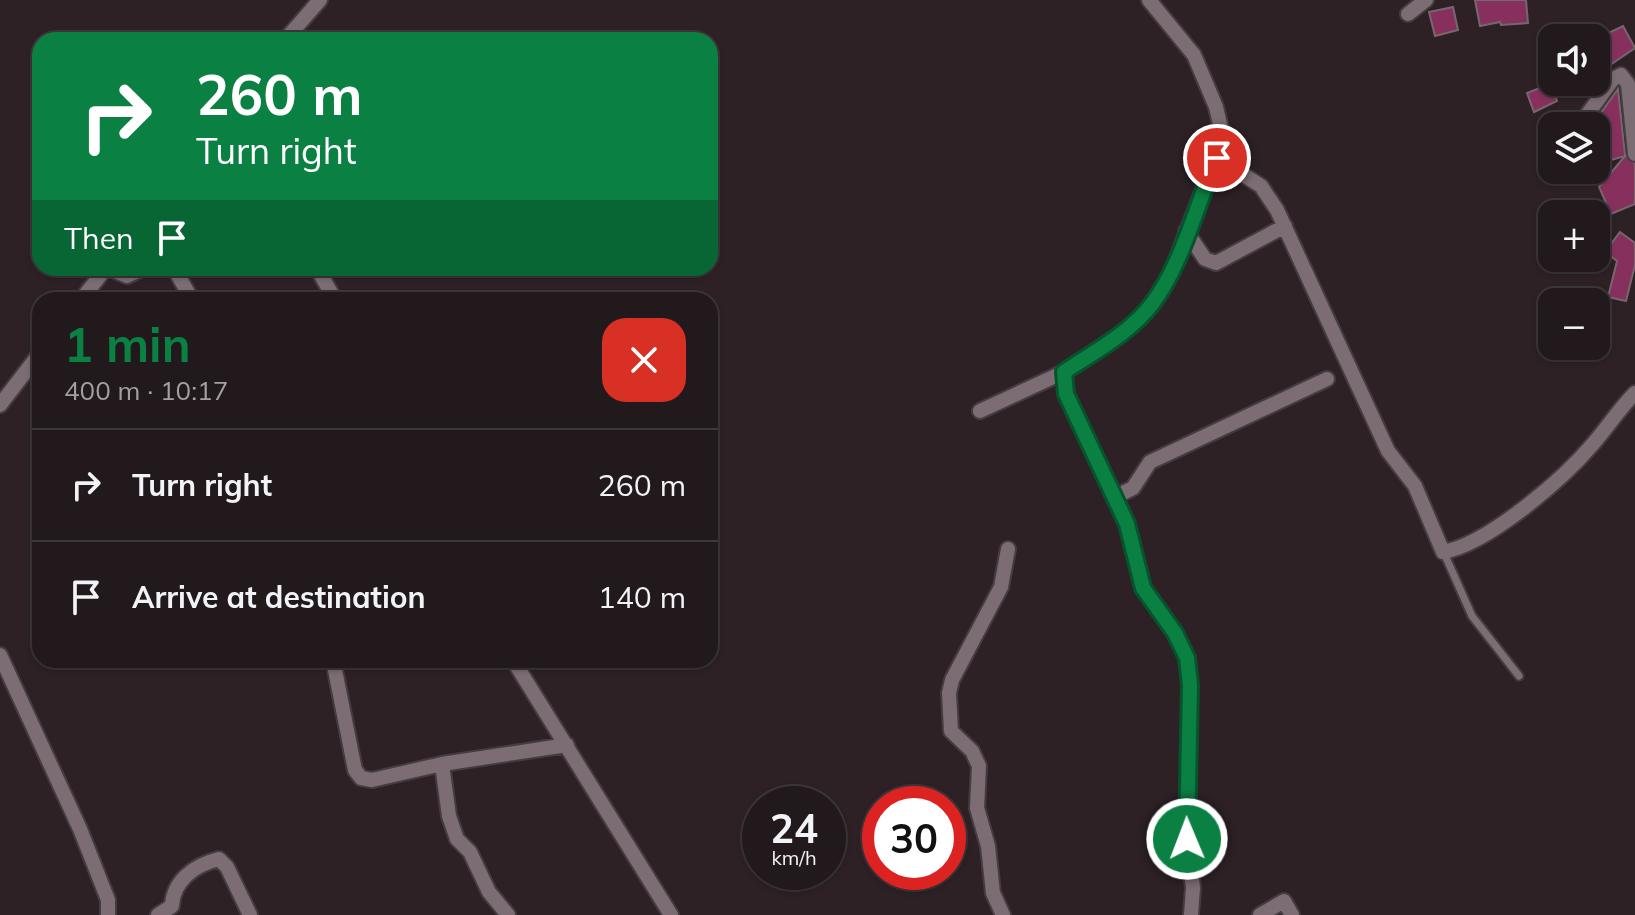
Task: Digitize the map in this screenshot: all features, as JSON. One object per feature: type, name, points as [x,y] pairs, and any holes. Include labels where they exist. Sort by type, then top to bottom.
[{"type":"street","points":[[292,32],[320,0]]},
{"type":"street","points":[[980,411],[1064,372],[1129,328],[1151,306],[1170,276],[1223,137],[1216,107],[1194,55],[1149,0]]},
{"type":"street","points":[[1408,14],[1426,0]]},
{"type":"street","points":[[1589,112],[1613,79],[1621,75],[1628,84],[1635,154]]},
{"type":"street","points":[[1217,158],[1261,186],[1285,226],[1388,451],[1415,486],[1443,552],[1459,549],[1507,520],[1578,461],[1635,393]]},
{"type":"street","points":[[1186,231],[1205,259],[1216,263],[1285,226]]},
{"type":"street","points":[[0,405],[32,363]]},
{"type":"street","points":[[1064,372],[1066,394],[1127,524],[1143,588],[1175,633],[1187,658],[1190,685],[1187,839],[1193,888],[1191,915]]},
{"type":"street","points":[[1115,497],[1133,488],[1150,462],[1327,379]]},
{"type":"street","points":[[1003,915],[993,893],[988,846],[977,808],[979,766],[972,751],[951,731],[949,693],[952,680],[1001,587],[1008,549]]},
{"type":"street","points":[[0,655],[80,829],[108,900],[108,915]]},
{"type":"street","points":[[335,668],[355,770],[361,778],[372,780],[442,764],[567,745]]},
{"type":"street","points":[[518,668],[671,915]]},
{"type":"street","points":[[442,764],[449,816],[457,839],[470,852],[489,892],[508,915]]},
{"type":"street","points":[[158,915],[172,906],[173,891],[179,882],[203,865],[219,859],[227,867],[236,893],[250,915]]},
{"type":"street","points":[[1260,915],[1284,901],[1292,915]]},
{"type":"lane","points":[[1443,552],[1472,616],[1519,676]]},
{"type":"building","points":[[1475,0],[1526,0],[1528,23],[1501,25],[1500,22],[1480,26]]},
{"type":"building","points":[[1453,7],[1458,30],[1435,36],[1429,12]]},
{"type":"building","points":[[1623,26],[1635,48],[1610,65],[1610,32]]},
{"type":"building","points":[[1538,89],[1538,96],[1556,96],[1557,101],[1534,112],[1527,93]]},
{"type":"building","points":[[1618,89],[1625,155],[1635,164],[1635,204],[1611,214],[1610,200],[1605,200],[1599,187],[1610,184],[1610,174],[1625,156],[1610,160],[1610,112],[1602,112]]},
{"type":"building","points":[[1620,232],[1635,243],[1635,265],[1626,301],[1610,297],[1617,261],[1610,256],[1610,245]]},
{"type":"route","points":[[1187,839],[1190,685],[1187,658],[1175,633],[1143,588],[1127,524],[1089,437],[1066,394],[1064,372],[1129,328],[1151,306],[1170,276],[1196,203],[1217,158]]}]
